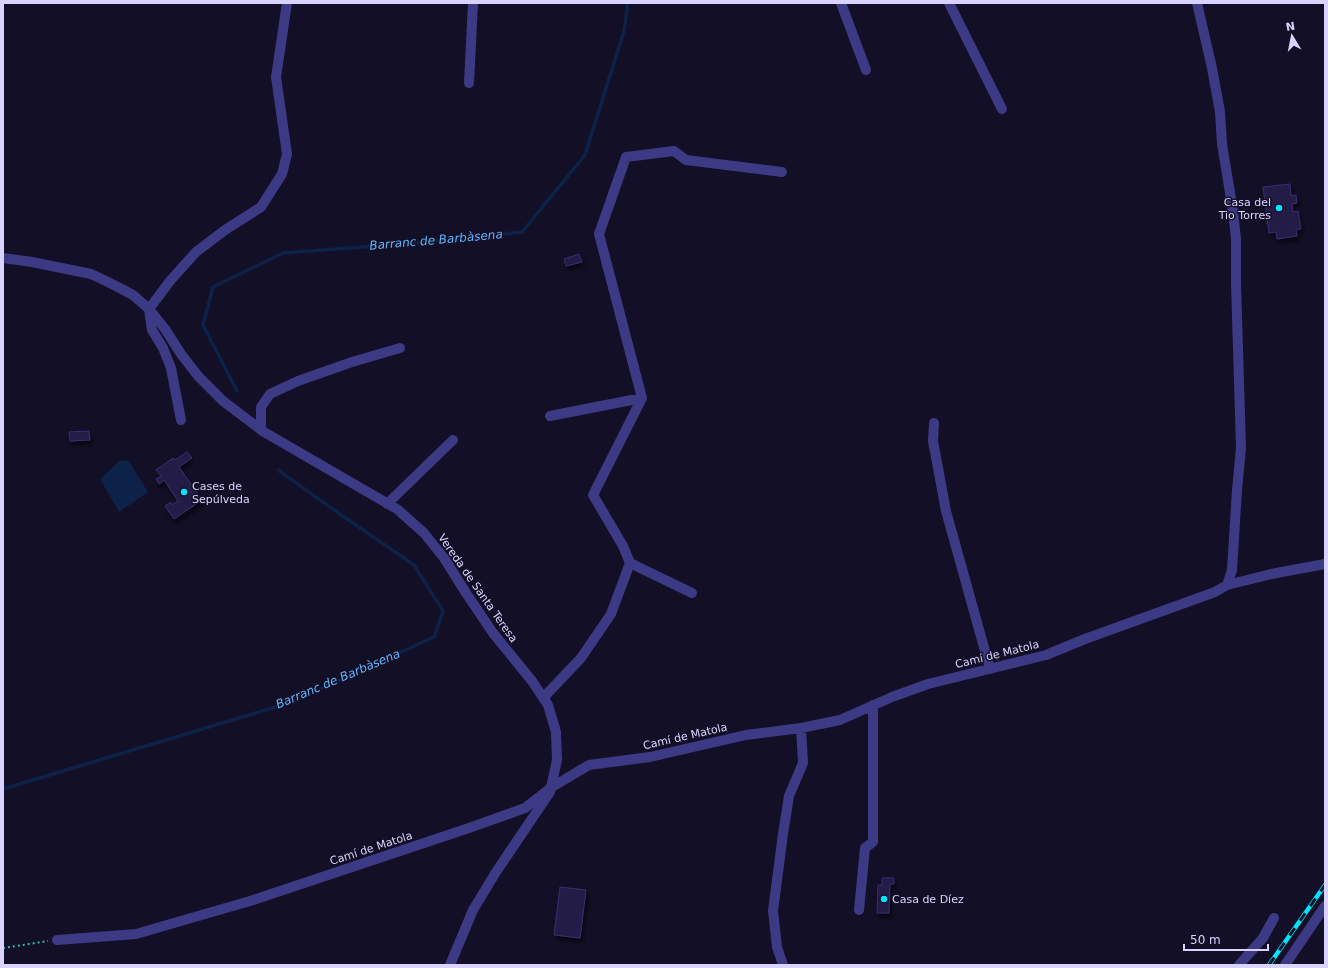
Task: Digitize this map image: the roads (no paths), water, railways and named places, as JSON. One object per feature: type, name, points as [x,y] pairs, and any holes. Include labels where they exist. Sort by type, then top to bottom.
[{"type":"street","points":[[181,420],[171,368],[163,348],[152,330],[150,309],[170,281],[196,252],[225,230],[261,207],[282,174],[287,154],[276,77],[287,3]]},
{"type":"street","points":[[469,83],[473,3]]},
{"type":"street","points":[[841,3],[866,70]]},
{"type":"street","points":[[949,3],[1002,109]]},
{"type":"street","points":[[1197,3],[1212,68],[1220,112],[1222,144],[1236,239],[1241,448],[1232,570],[1227,585]]},
{"type":"street","points":[[692,593],[630,563],[623,546],[593,495],[642,398],[599,234],[626,157],[674,151],[686,160],[782,172]]},
{"type":"street","name":"Vereda de Santa Teresa","points":[[3,258],[32,262],[91,274],[133,296],[150,309],[166,329],[181,354],[198,376],[223,401],[261,430],[397,509],[424,533],[444,558],[493,633],[548,704],[556,732],[557,760],[552,787],[473,910],[450,965]]},
{"type":"street","points":[[261,430],[261,407],[270,394],[298,381],[352,362],[400,348]]},
{"type":"street","points":[[550,416],[642,398]]},
{"type":"street","points":[[934,423],[933,441],[946,511],[990,669]]},
{"type":"street","points":[[387,504],[453,440]]},
{"type":"street","points":[[543,698],[581,658],[611,614],[630,563]]},
{"type":"street","name":"Camí de Matola","points":[[57,940],[136,934],[250,901],[525,808],[552,787],[589,765],[650,757],[746,735],[801,728],[840,720],[892,697],[928,684],[1046,655],[1128,623],[1215,592],[1227,585],[1271,574],[1325,564]]},
{"type":"street","points":[[859,910],[865,848],[873,842],[873,705]]},
{"type":"street","points":[[783,965],[777,947],[773,912],[789,796],[803,763],[801,728]]},
{"type":"street","points":[[1285,965],[1325,906]]},
{"type":"street","points":[[1239,965],[1263,938],[1274,918]]},
{"type":"water","points":[[128,460],[148,492],[119,512],[100,479],[119,461]]},
{"type":"waterway","name":"Barranc de Barbàsena","points":[[237,391],[203,325],[213,287],[283,253],[428,242],[522,232],[585,155],[624,31],[628,3]]},
{"type":"waterway","name":"Barranc de Barbàsena","points":[[3,789],[292,702],[434,637],[443,611],[414,565],[278,470]]},
{"type":"railway","points":[[1269,965],[1325,885]]},
{"type":"place","name":"Casa del Tio Torres","points":[[1279,208]]},
{"type":"place","name":"Cases de Sepúlveda","points":[[184,492]]},
{"type":"place","name":"Casa de Díez","points":[[884,899]]}]
